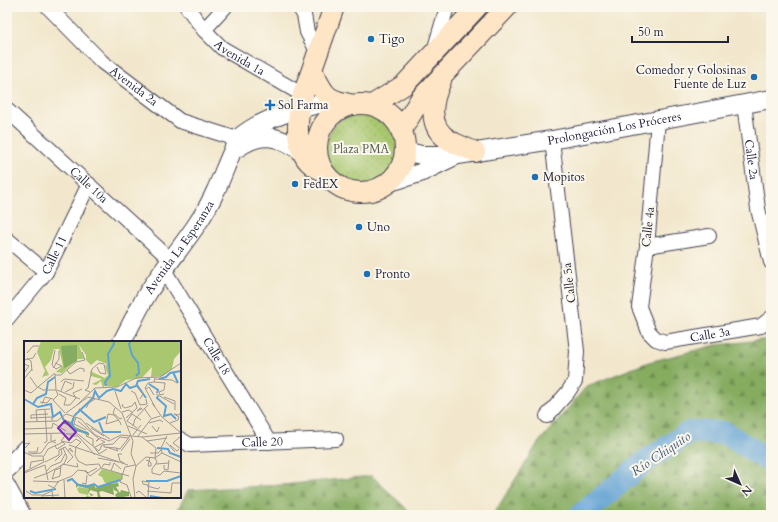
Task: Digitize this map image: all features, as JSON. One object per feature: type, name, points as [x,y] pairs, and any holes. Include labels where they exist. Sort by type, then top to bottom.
[{"type":"main road","points":[[315,62],[323,91],[334,101],[380,108],[393,117],[402,131],[405,151],[398,172],[387,183],[378,189],[357,192],[337,185],[322,170],[313,166],[307,161],[297,130],[301,102],[334,7]]},
{"type":"main road","points":[[322,170],[317,148],[320,132],[333,114],[340,110],[363,105],[404,85],[477,7]]},
{"type":"main road","points":[[402,131],[421,98],[507,7]]},
{"type":"main road","points":[[444,74],[432,106],[434,121],[440,132],[466,154]]},
{"type":"street","name":"Avenida 2a","points":[[48,7],[102,62],[180,120],[235,145]]},
{"type":"street","name":"Avenida 1a","points":[[187,7],[204,30],[222,48],[301,102]]},
{"type":"street","points":[[204,30],[225,7]]},
{"type":"street","points":[[299,7],[304,14],[315,62]]},
{"type":"street","points":[[434,54],[447,7]]},
{"type":"street","name":"Prolongación Los Próceres","points":[[405,151],[414,154],[466,154],[552,140],[771,99]]},
{"type":"street","points":[[235,145],[250,129],[301,102],[311,105],[334,101]]},
{"type":"street","name":"Calle 2a","points":[[744,104],[758,209],[771,262]]},
{"type":"street","name":"Calle 10a","points":[[7,110],[88,184],[168,265]]},
{"type":"street","name":"Calle 4a","points":[[649,332],[639,307],[647,246],[658,120]]},
{"type":"street","points":[[235,145],[257,138],[272,137],[285,141],[303,152]]},
{"type":"street","name":"Calle 5a","points":[[548,416],[575,381],[577,351],[552,140]]},
{"type":"street","name":"Avenida La Esperanza","points":[[123,341],[149,292],[196,226],[212,199],[235,145]]},
{"type":"street","name":"Prolongación Los Próceres","points":[[387,183],[420,173],[466,154]]},
{"type":"street","name":"Calle 11","points":[[7,319],[46,272],[88,184]]},
{"type":"street","points":[[647,246],[709,236]]},
{"type":"street","points":[[7,239],[46,272]]},
{"type":"street","name":"Calle 18","points":[[168,265],[269,442]]},
{"type":"street","name":"Calle 3a","points":[[649,332],[656,339],[665,342],[761,326],[771,318]]},
{"type":"street","name":"Calle 20","points":[[185,442],[269,442],[336,439]]},
{"type":"street","points":[[7,469],[24,451]]},
{"type":"street","points":[[7,484],[24,515]]},
{"type":"green space","name":"Plaza PMA","points":[[362,113],[382,119],[392,129],[398,149],[392,169],[382,179],[362,185],[342,179],[332,169],[326,149],[332,129],[342,119]]},
{"type":"green space","points":[[771,339],[771,411],[767,413],[766,442],[771,447],[771,515],[493,515],[538,443],[587,386],[649,362],[716,345]]},
{"type":"green space","points":[[372,476],[413,515],[175,515],[188,490],[282,485]]},
{"type":"waterway","name":"Río Chiquito","points":[[581,515],[646,461],[690,432],[725,433],[771,462]]},
{"type":"place","name":"Tigo","points":[[371,39]]},
{"type":"place","name":"Comedor y Golosinas Fuente de Luz","points":[[754,77]]},
{"type":"place","name":"Sol Farma","points":[[270,105]]},
{"type":"place","name":"Mopitos","points":[[535,177]]},
{"type":"place","name":"FedEX","points":[[295,184]]},
{"type":"place","name":"Uno","points":[[359,227]]},
{"type":"place","name":"Pronto","points":[[367,274]]}]
